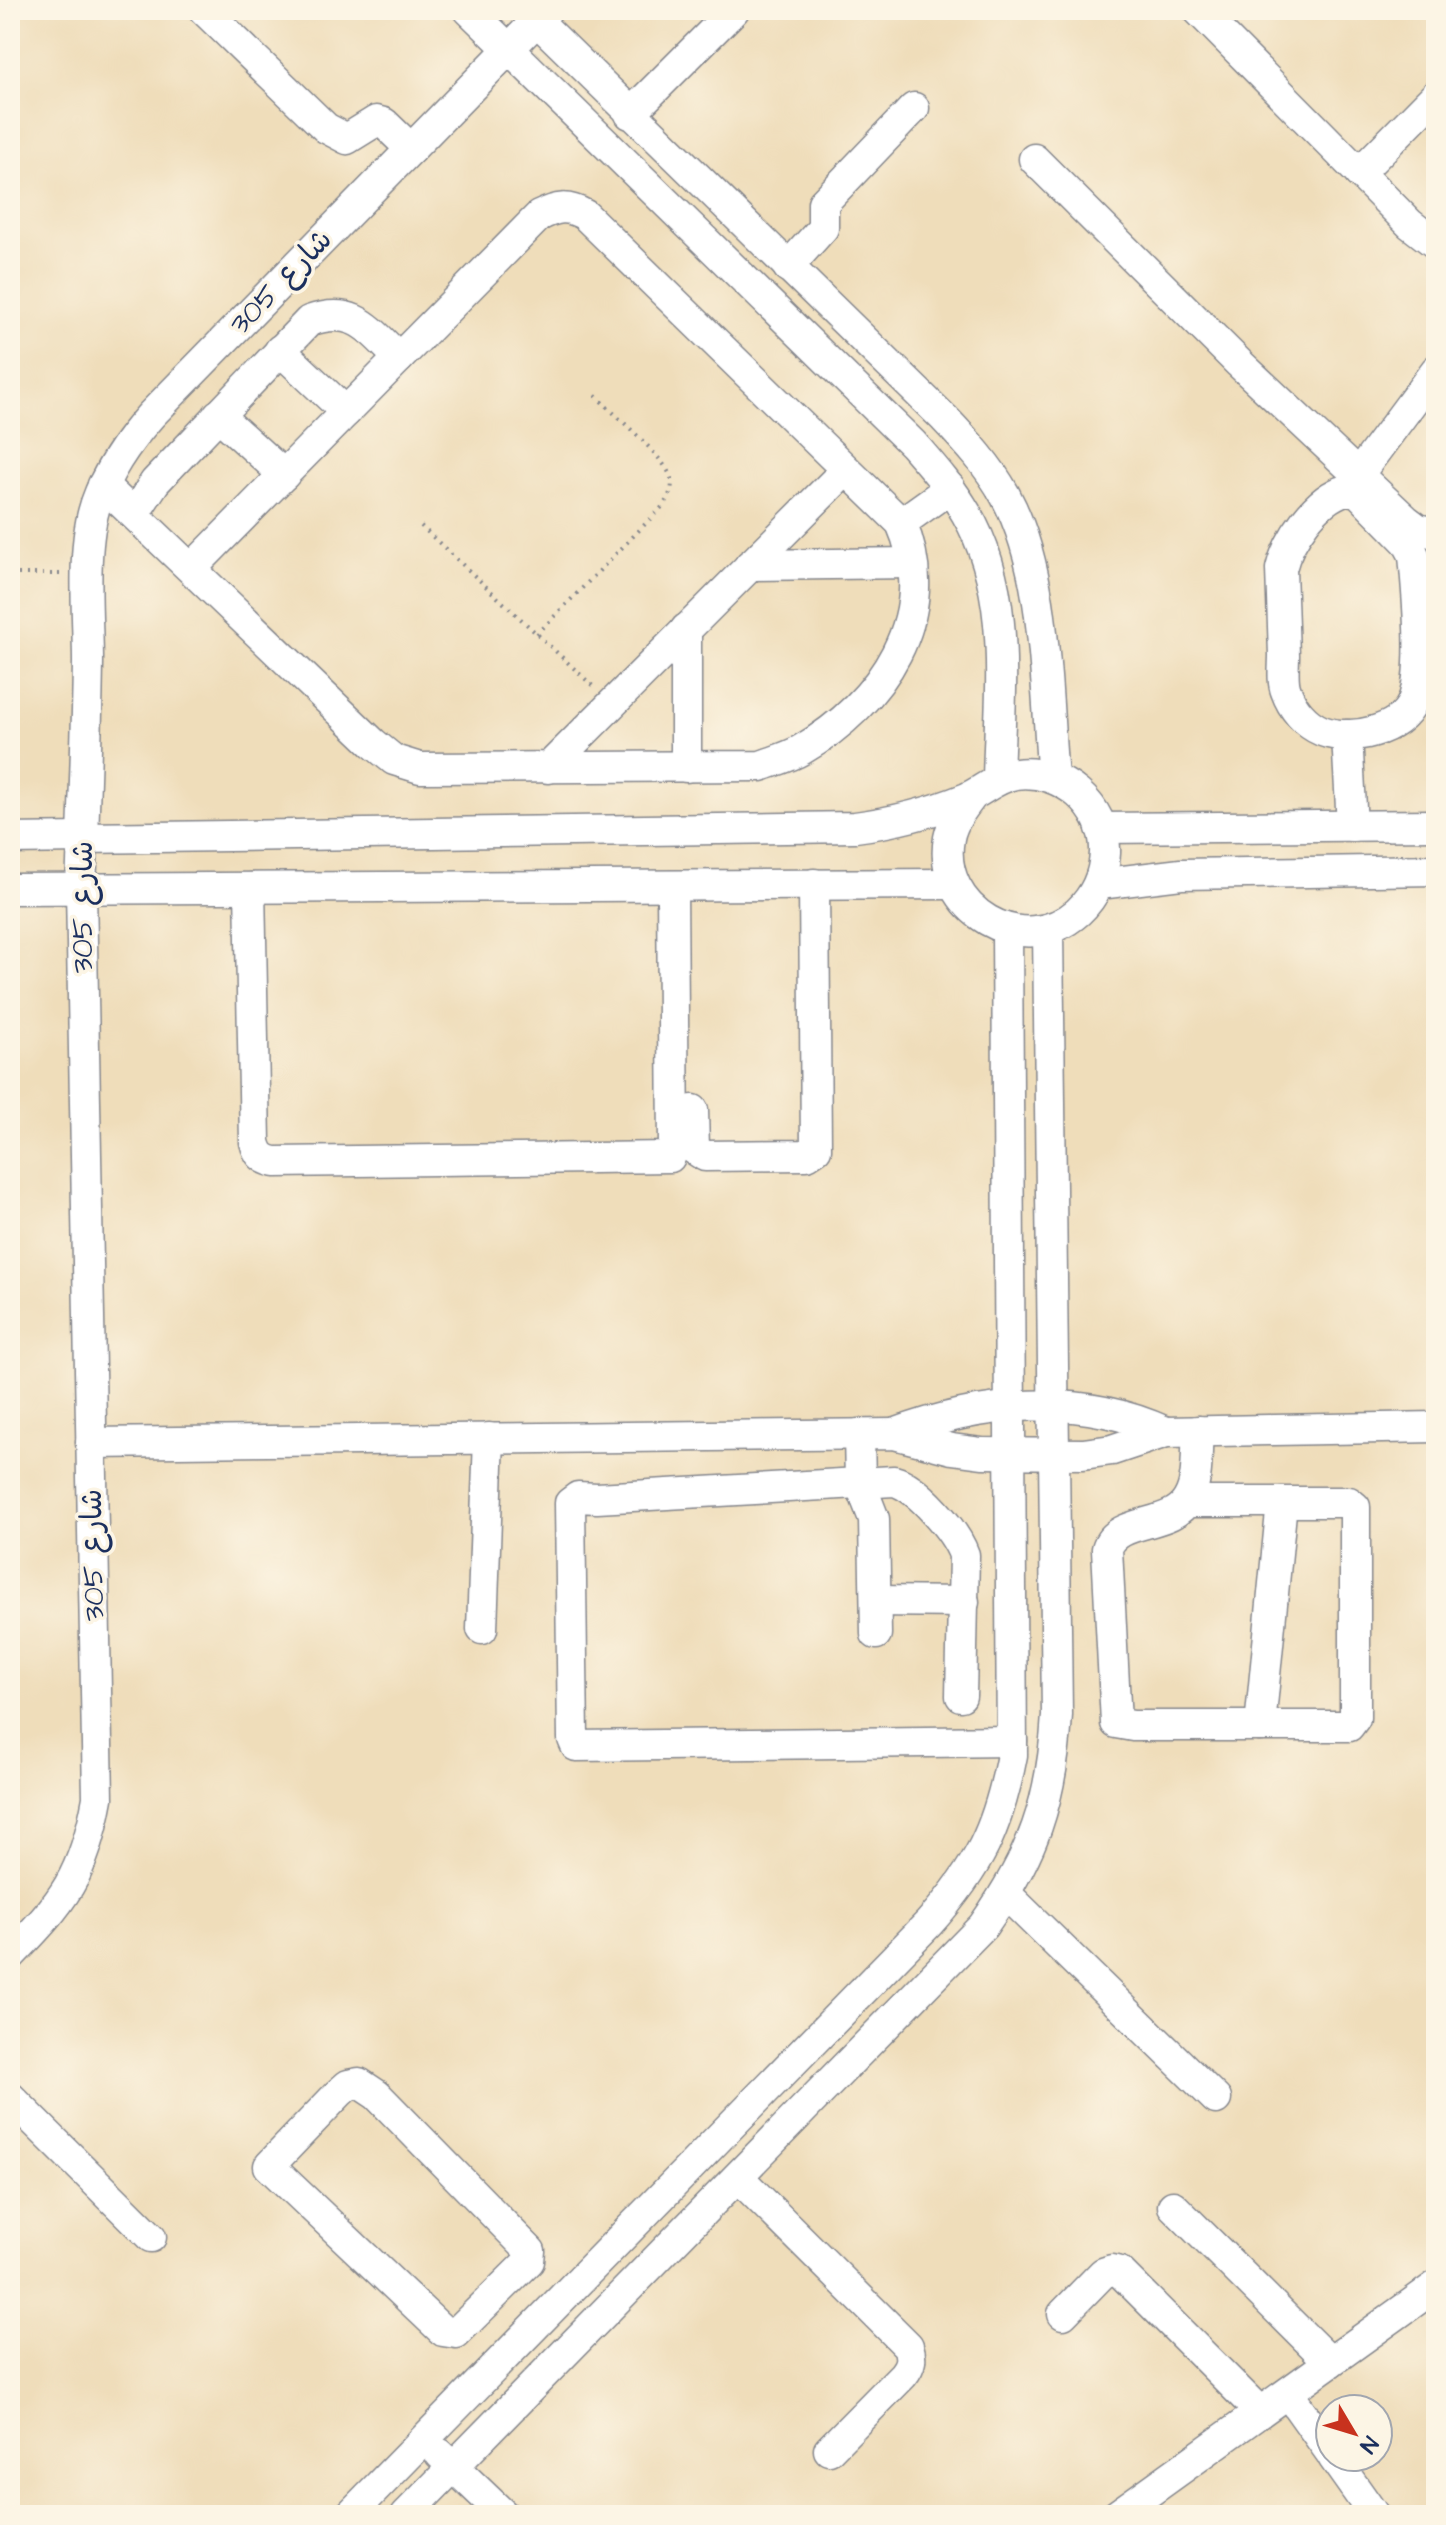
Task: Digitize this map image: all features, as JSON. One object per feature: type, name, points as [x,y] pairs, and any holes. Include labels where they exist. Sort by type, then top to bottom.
[{"type":"lane","points":[[204,10],[326,128],[347,139],[376,121],[384,123],[411,149]]},
{"type":"lane","points":[[469,10],[913,444],[950,488],[967,514],[985,555],[997,598],[1001,642],[998,779]]},
{"type":"lane","points":[[630,114],[734,10]]},
{"type":"lane","points":[[1198,10],[1410,224],[1436,244]]},
{"type":"lane","points":[[536,14],[630,114],[978,454],[1005,495],[1025,540],[1037,588],[1053,778]]},
{"type":"lane","name":"شارع 305","points":[[10,1956],[57,1906],[78,1873],[91,1836],[98,1798],[81,889],[87,738],[88,540],[95,505],[127,442],[151,415],[508,49],[536,14]]},
{"type":"lane","points":[[1359,173],[1436,95]]},
{"type":"lane","points":[[788,267],[823,228],[823,203],[914,108]]},
{"type":"lane","points":[[1034,159],[1239,363],[1358,475],[1418,529],[1436,533]]},
{"type":"lane","points":[[103,485],[373,743],[394,760],[420,768],[761,766],[799,752],[829,732],[856,709],[880,682],[898,654],[910,622],[914,588],[909,542],[901,523],[585,215],[570,207],[554,208],[539,216],[191,569]]},
{"type":"lane","points":[[134,514],[155,482],[309,321],[327,314],[347,316],[364,325],[399,358]]},
{"type":"lane","points":[[280,350],[346,412]]},
{"type":"lane","points":[[1358,475],[1436,370]]},
{"type":"lane","points":[[218,415],[284,475]]},
{"type":"lane","points":[[548,768],[846,470]]},
{"type":"lane","points":[[901,523],[950,488]]},
{"type":"lane","points":[[1346,490],[1358,492],[1411,548],[1415,563],[1419,680],[1412,705],[1393,724],[1347,735],[1323,732],[1306,721],[1293,706],[1284,688],[1281,569],[1284,555],[1298,531],[1334,494],[1346,490]]},
{"type":"lane","points":[[750,565],[912,563]]},
{"type":"lane","points":[[686,629],[686,767]]},
{"type":"lane","points":[[1347,735],[1352,826]]},
{"type":"lane","points":[[10,839],[855,827],[914,817],[972,796],[998,779],[1016,774],[1035,774],[1053,778],[1074,789],[1091,806],[1101,828],[1105,846],[1104,866],[1099,884],[1087,904],[1069,920],[1048,929],[1021,932],[990,923],[975,913],[962,900],[953,884],[948,861],[949,837],[957,815],[972,796]]},
{"type":"lane","points":[[1101,828],[1436,825]]},
{"type":"lane","points":[[1099,884],[1181,874],[1436,870]]},
{"type":"lane","points":[[682,885],[694,1149],[705,1156],[792,1156],[807,1155],[816,1149],[814,884]]},
{"type":"lane","points":[[10,889],[953,884]]},
{"type":"lane","points":[[250,888],[255,1142],[257,1152],[265,1160],[290,1162],[670,1157],[674,1149],[682,885]]},
{"type":"lane","points":[[406,2515],[963,1948],[1006,1894],[1030,1848],[1046,1805],[1055,1760],[1057,1715],[1048,929]]},
{"type":"lane","points":[[350,2515],[918,1935],[961,1887],[986,1846],[1003,1802],[1012,1755],[1007,930]]},
{"type":"lane","points":[[894,1434],[951,1415],[1010,1406],[1084,1407],[1112,1411],[1166,1432]]},
{"type":"lane","points":[[91,1443],[894,1434],[952,1449],[1011,1454],[1083,1454],[1112,1450],[1166,1432],[1436,1427]]},
{"type":"lane","points":[[1187,1502],[1349,1502],[1355,1507],[1355,1718],[1352,1723],[1344,1727],[1116,1723],[1107,1549],[1109,1542],[1121,1532],[1171,1515],[1187,1502],[1193,1485],[1198,1431]]},
{"type":"lane","points":[[859,1434],[860,1483],[874,1519],[876,1634]]},
{"type":"lane","points":[[482,1629],[489,1438]]},
{"type":"lane","points":[[961,1696],[965,1567],[961,1547],[919,1494],[905,1484],[894,1481],[578,1497],[570,1503],[574,1743],[583,1747],[1012,1741]]},
{"type":"lane","points":[[1260,1726],[1282,1502]]},
{"type":"lane","points":[[876,1601],[964,1602]]},
{"type":"lane","points":[[1006,1894],[1216,2099]]},
{"type":"lane","points":[[359,2083],[369,2088],[530,2251],[529,2261],[493,2297],[456,2333],[443,2331],[273,2172],[270,2163],[348,2085],[359,2083]]},
{"type":"lane","points":[[10,2097],[151,2237]]},
{"type":"lane","points":[[739,2178],[908,2346],[911,2356],[909,2367],[829,2450]]},
{"type":"lane","points":[[1173,2206],[1330,2362]]},
{"type":"lane","points":[[1063,2314],[1103,2273],[1112,2270],[1120,2272],[1260,2412]]},
{"type":"lane","points":[[1117,2515],[1436,2286]]},
{"type":"lane","points":[[493,2297],[531,2330]]},
{"type":"lane","points":[[1288,2393],[1314,2430]]},
{"type":"lane","points":[[424,2439],[504,2515]]},
{"type":"lane","points":[[1345,2473],[1374,2515]]},
{"type":"path","points":[[537,634],[662,507],[671,494],[672,479],[664,464],[595,395]]},
{"type":"path","points":[[421,526],[612,704]]},
{"type":"path","points":[[10,574],[88,574]]}]
